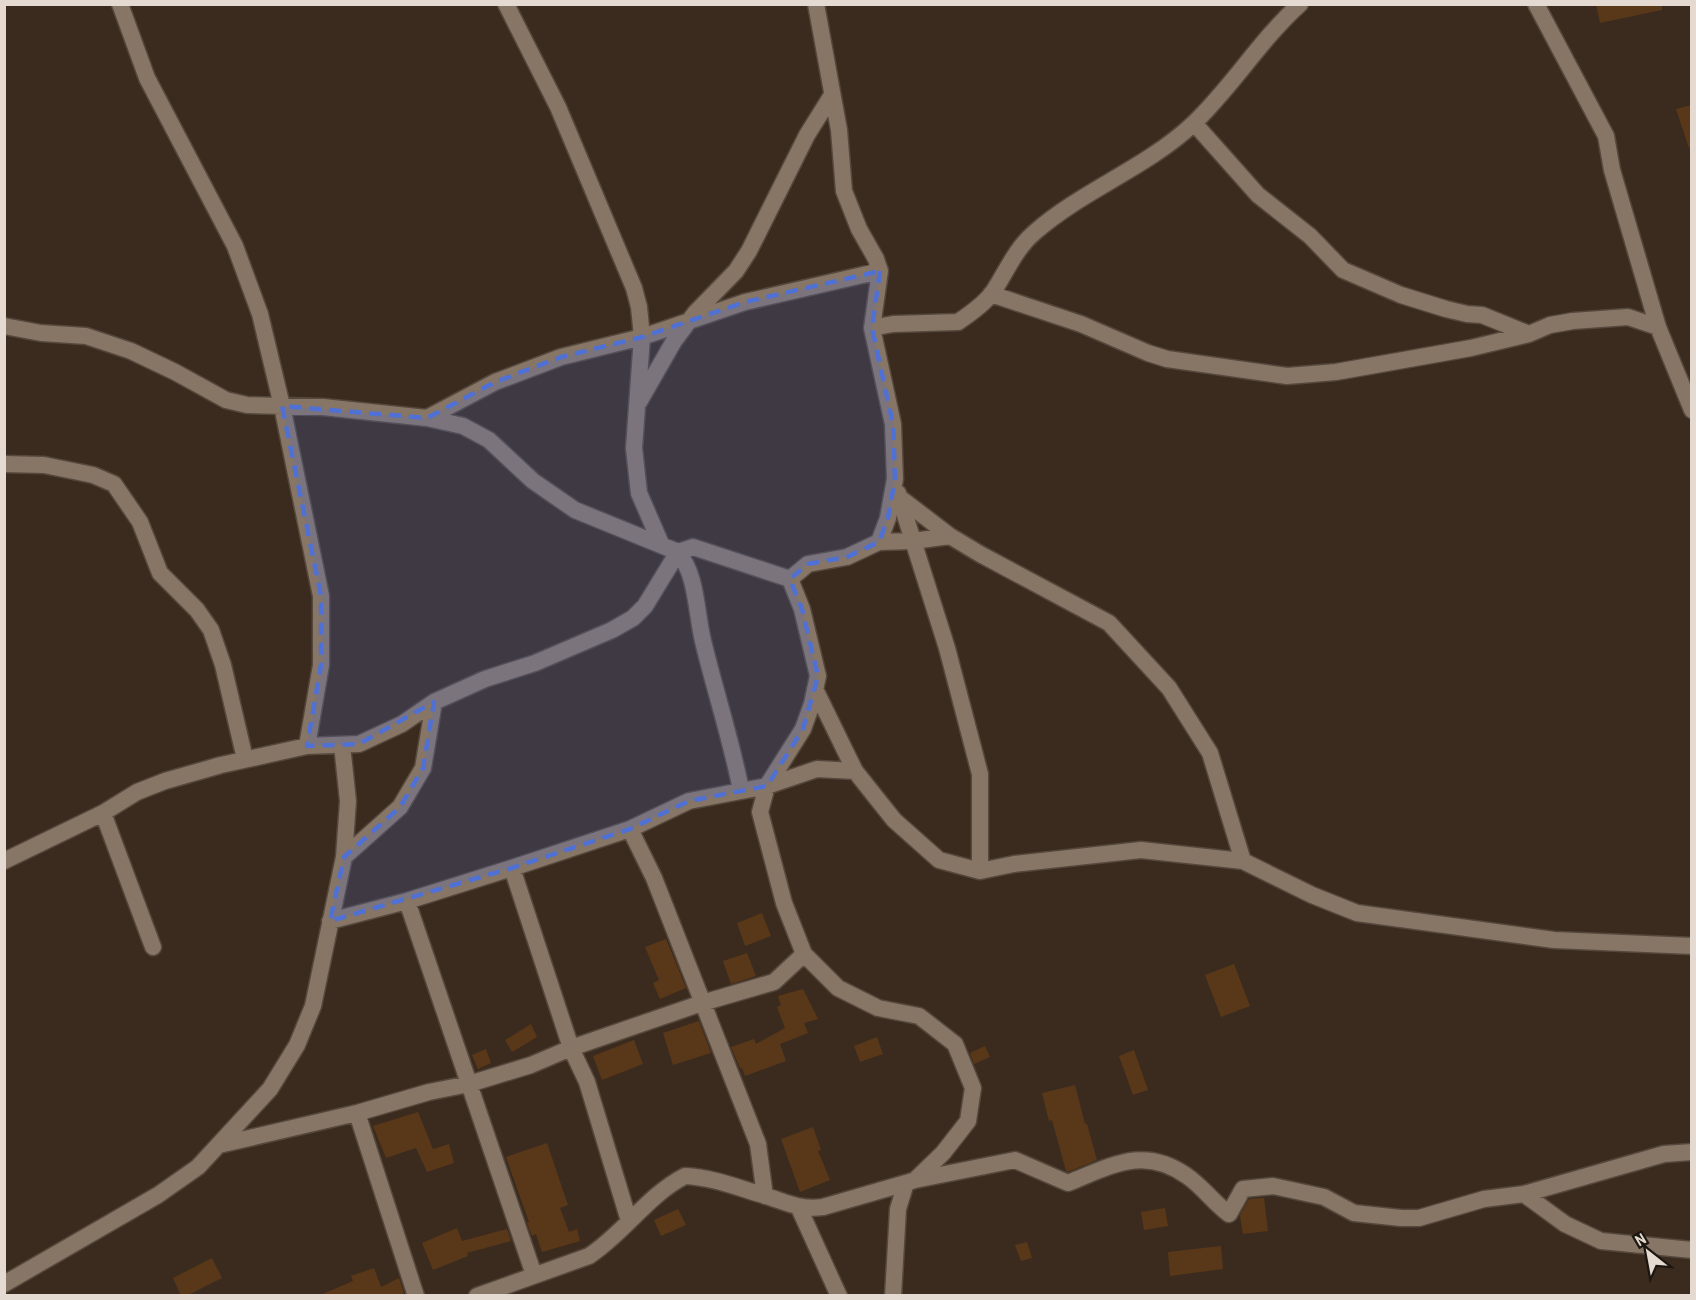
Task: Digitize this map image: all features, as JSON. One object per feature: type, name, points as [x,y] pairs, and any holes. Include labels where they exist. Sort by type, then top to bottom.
[{"type":"street","points":[[120,4],[147,78],[235,246],[260,314],[282,406],[321,596],[321,665],[307,746]]},
{"type":"street","points":[[506,4],[558,107],[625,267],[639,307],[642,337],[634,448],[639,493],[661,544]]},
{"type":"street","points":[[816,4],[838,130],[844,191],[859,229],[880,271],[872,328],[893,424],[895,479],[947,648],[980,774],[980,870]]},
{"type":"street","points":[[872,328],[893,324],[958,322],[991,294],[1014,254],[1032,234],[1059,212],[1165,148],[1194,123],[1300,4]]},
{"type":"street","points":[[1536,4],[1606,136],[1612,170],[1658,327],[1692,410]]},
{"type":"street","points":[[637,405],[674,342],[690,320],[736,271],[749,251],[807,135],[832,95]]},
{"type":"street","points":[[1194,123],[1258,195],[1310,236],[1343,270],[1401,295],[1446,309],[1482,315],[1529,334]]},
{"type":"street","points":[[426,418],[495,382],[561,357],[642,337],[745,302],[880,271]]},
{"type":"street","points":[[991,294],[1081,324],[1167,359],[1287,376],[1336,372],[1471,348],[1529,334],[1550,325],[1628,317],[1658,327]]},
{"type":"street","points":[[4,326],[41,333],[86,336],[131,351],[176,372],[226,400],[247,405],[323,407],[426,418],[463,426],[489,440],[534,482],[576,510],[678,552],[686,562],[690,576],[703,640],[730,738],[741,790]]},
{"type":"street","points":[[4,464],[44,465],[93,475],[114,484],[140,522],[160,573],[171,587],[197,610],[211,630],[223,665],[245,759]]},
{"type":"street","points":[[879,542],[888,518],[895,479]]},
{"type":"street","points":[[899,497],[950,536],[1109,623],[1169,688],[1210,753],[1243,861]]},
{"type":"street","points":[[790,579],[808,564],[847,557],[879,542],[914,541],[950,536]]},
{"type":"street","points":[[4,861],[103,813],[137,792],[165,781],[245,759],[307,746],[358,744],[402,724],[434,702],[612,630],[633,618],[645,606],[678,552],[693,546],[790,579],[802,609],[818,676],[812,704],[803,729],[767,786],[760,812],[783,903],[804,954],[838,988],[878,1008],[919,1016],[955,1044],[973,1088],[968,1121],[943,1153],[910,1181],[898,1209],[893,1296]]},
{"type":"street","points":[[815,689],[855,771],[894,819],[939,860],[980,870],[1141,850],[1243,861],[1312,895],[1357,913],[1554,940],[1692,946]]},
{"type":"street","points":[[344,857],[400,807],[423,768],[434,702]]},
{"type":"street","points":[[4,1284],[158,1195],[198,1167],[270,1089],[297,1045],[313,1006],[344,857],[348,801],[342,746]]},
{"type":"street","points":[[330,921],[407,901],[630,829],[689,801],[767,786],[817,769],[855,771]]},
{"type":"street","points":[[103,813],[153,947]]},
{"type":"street","points":[[630,829],[654,878],[758,1144],[765,1196]]},
{"type":"street","points":[[512,868],[571,1048],[587,1082],[629,1221]]},
{"type":"street","points":[[407,901],[534,1275]]},
{"type":"street","points":[[219,1145],[357,1113],[429,1092],[469,1084],[531,1065],[571,1048],[702,1003],[774,982],[804,954]]},
{"type":"street","points":[[357,1113],[416,1296]]},
{"type":"street","points":[[477,1296],[590,1256],[685,1176],[765,1196],[800,1208],[823,1208],[910,1181],[1015,1160],[1068,1182],[1127,1160],[1151,1160],[1170,1165],[1189,1177],[1229,1214],[1243,1189],[1273,1186],[1324,1197],[1354,1213],[1419,1218],[1484,1199],[1524,1194],[1664,1154],[1692,1152]]},
{"type":"street","points":[[1524,1194],[1565,1224],[1601,1242],[1692,1250]]},
{"type":"street","points":[[800,1208],[838,1296]]},
{"type":"highlighted area","points":[[880,271],[872,328],[893,424],[895,479],[888,518],[879,542],[847,557],[808,564],[790,579],[802,609],[818,676],[803,729],[767,786],[689,801],[630,829],[512,868],[330,921],[344,857],[400,807],[423,768],[434,702],[359,744],[307,746],[321,665],[321,596],[282,406],[427,418],[495,382],[561,357],[642,337],[745,302]]},
{"type":"building","points":[[1596,4],[1662,4],[1662,10],[1600,23]]},
{"type":"building","points":[[1692,105],[1692,148],[1689,148],[1676,109]]},
{"type":"building","points":[[762,913],[771,936],[745,946],[737,923]]},
{"type":"building","points":[[666,939],[686,988],[660,999],[653,983],[659,980],[645,947]]},
{"type":"building","points":[[747,953],[756,976],[731,984],[723,961]]},
{"type":"building","points":[[1234,964],[1250,1006],[1221,1017],[1205,975]]},
{"type":"building","points":[[803,989],[818,1019],[804,1023],[808,1033],[780,1044],[786,1061],[745,1076],[731,1047],[754,1039],[756,1044],[785,1028],[777,1007],[781,1005],[778,996]]},
{"type":"building","points":[[699,1021],[711,1053],[673,1065],[663,1033]]},
{"type":"building","points":[[531,1024],[537,1037],[512,1052],[505,1040]]},
{"type":"building","points":[[877,1037],[883,1054],[860,1062],[854,1046]]},
{"type":"building","points":[[634,1040],[643,1064],[602,1080],[593,1056]]},
{"type":"building","points":[[985,1046],[990,1057],[974,1064],[970,1053]]},
{"type":"building","points":[[486,1049],[491,1063],[478,1069],[472,1055]]},
{"type":"building","points":[[1134,1050],[1148,1090],[1133,1095],[1119,1056]]},
{"type":"building","points":[[1075,1085],[1097,1160],[1068,1172],[1052,1120],[1049,1121],[1042,1093]]},
{"type":"building","points":[[418,1112],[433,1149],[449,1144],[454,1163],[427,1172],[416,1148],[386,1158],[373,1126]]},
{"type":"building","points":[[813,1127],[821,1150],[818,1151],[830,1180],[800,1192],[781,1139]]},
{"type":"building","points":[[547,1143],[568,1205],[560,1208],[569,1232],[577,1229],[580,1241],[542,1252],[536,1234],[532,1236],[527,1223],[529,1222],[506,1157]]},
{"type":"building","points":[[1264,1198],[1268,1231],[1243,1234],[1240,1215],[1249,1199]]},
{"type":"building","points":[[1165,1208],[1168,1226],[1144,1230],[1141,1212]]},
{"type":"building","points":[[678,1209],[686,1225],[661,1236],[654,1220]]},
{"type":"building","points":[[457,1228],[462,1241],[507,1229],[511,1241],[467,1253],[468,1256],[433,1270],[422,1243]]},
{"type":"building","points":[[1027,1242],[1032,1258],[1021,1261],[1015,1245]]},
{"type":"building","points":[[1221,1246],[1223,1269],[1170,1276],[1168,1252]]},
{"type":"building","points":[[212,1258],[222,1278],[186,1296],[181,1296],[173,1278]]},
{"type":"building","points":[[374,1268],[381,1287],[399,1278],[404,1293],[399,1296],[318,1296],[353,1281],[351,1276]]}]
